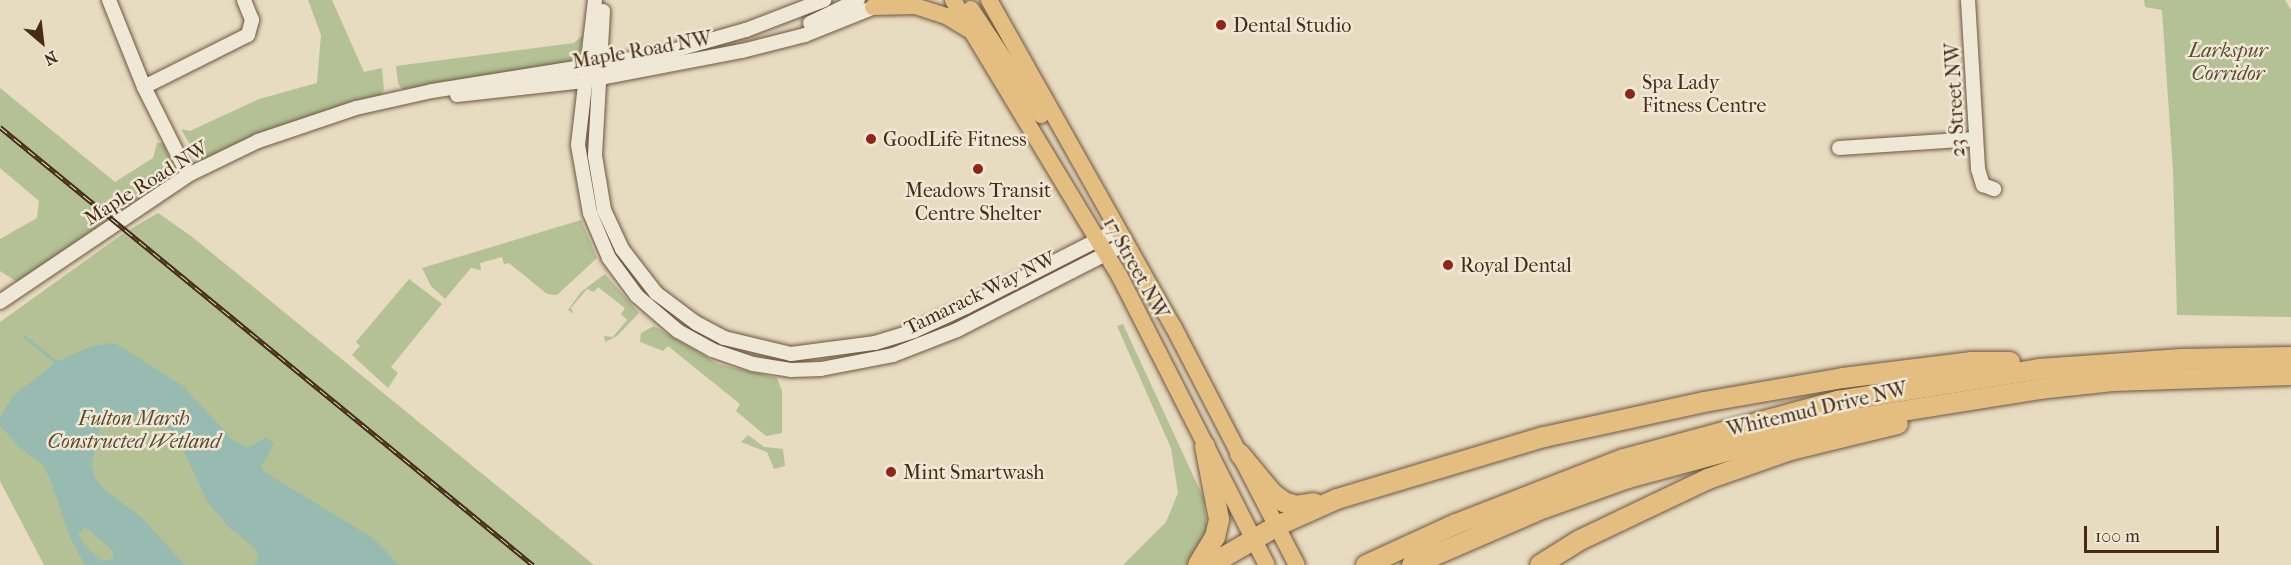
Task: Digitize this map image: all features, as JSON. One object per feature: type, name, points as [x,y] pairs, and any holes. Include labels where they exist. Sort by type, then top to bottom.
[{"type":"highway","name":"Whitemud Drive NW","points":[[1366,565],[1539,490],[1739,425],[1838,401],[1977,376],[2111,362],[2291,357]]},
{"type":"highway","points":[[1210,565],[1277,526],[1337,499],[1544,437],[1738,395],[1972,362],[2111,362]]},
{"type":"highway","name":"Whitemud Drive NW","points":[[1412,565],[1544,508],[1628,478],[1834,423],[1982,396],[2113,381],[2291,375]]},
{"type":"highway","points":[[1540,565],[1580,540],[1708,479],[1791,450],[1899,424],[1982,396]]},
{"type":"highway","points":[[1198,565],[1215,537],[1219,519],[1205,446]]},
{"type":"highway","points":[[1240,454],[1272,493],[1289,505],[1337,499]]},
{"type":"main road","name":"17 Street NW","points":[[953,0],[970,31],[1112,243]]},
{"type":"main road","points":[[966,0],[1032,102],[1090,181]]},
{"type":"main road","name":"17 Street NW","points":[[989,0],[1090,181],[1112,243],[1205,446],[1267,565]]},
{"type":"main road","points":[[1001,0],[1014,46]]},
{"type":"main road","points":[[866,4],[926,8],[970,31]]},
{"type":"main road","points":[[1112,243],[1161,326],[1207,389],[1297,565]]},
{"type":"street","points":[[109,0],[144,87],[188,175]]},
{"type":"street","points":[[144,87],[250,33],[252,20],[244,0]]},
{"type":"street","points":[[592,73],[595,0]]},
{"type":"street","points":[[592,73],[604,0]]},
{"type":"street","name":"Maple Road NW","points":[[592,73],[682,49],[824,0]]},
{"type":"street","name":"Maple Road NW","points":[[1,298],[188,175],[258,141],[392,100],[742,51],[805,35],[866,4],[890,0]]},
{"type":"street","name":"23 Street NW","points":[[1968,0],[1976,139],[1981,182],[1994,189]]},
{"type":"street","name":"Tamarack Way NW","points":[[592,73],[578,146],[580,173],[593,222],[609,258],[637,296],[662,319],[727,356],[791,370],[821,369],[893,355],[957,330],[1112,243]]},
{"type":"street","points":[[1839,148],[1976,139]]},
{"type":"green space","points":[[308,0],[332,0],[364,72],[382,68],[384,89],[380,96],[280,126],[206,160],[199,160],[181,129],[190,131],[259,99],[317,83],[321,35]]},
{"type":"green space","name":"Larkspur Corridor","points":[[2144,0],[2285,0],[2291,10],[2291,317],[2177,315],[2173,171],[2162,10],[2145,7]]},
{"type":"green space","points":[[583,35],[578,64],[403,91],[398,83],[396,66],[574,43]]},
{"type":"green space","points":[[0,88],[115,182],[153,158],[157,143],[163,143],[174,167],[170,180],[19,283],[0,271],[0,239],[37,218],[39,201],[0,168]]},
{"type":"green space","name":"Fulton Marsh Constructed Wetland","points":[[158,213],[191,236],[594,565],[44,565],[0,481],[0,322],[124,233]]},
{"type":"green space","points":[[581,220],[597,258],[557,295],[547,294],[509,263],[504,264],[502,257],[480,263],[481,270],[471,268],[445,299],[431,286],[422,268]]},
{"type":"green space","points":[[605,274],[639,313],[617,336],[605,342],[604,336],[613,337],[627,320],[621,314],[625,308],[598,287],[594,292],[587,289],[571,308],[574,314],[568,310],[581,292]]},
{"type":"green space","points":[[409,279],[442,304],[391,367],[398,373],[388,388],[352,355],[360,346],[356,342]]},
{"type":"green space","points":[[1123,324],[1204,499],[1207,529],[1212,531],[1197,557],[1187,565],[1123,565],[1166,522],[1178,493],[1171,448],[1117,326]]},
{"type":"green space","points":[[654,326],[718,364],[777,378],[782,391],[782,433],[766,436],[736,411],[740,404],[668,346],[663,351],[640,342],[641,333]]},
{"type":"green space","points":[[748,435],[764,447],[783,449],[785,466],[774,469],[767,452],[741,442]]},
{"type":"water","points":[[115,343],[183,386],[233,440],[248,448],[266,437],[274,444],[261,467],[266,473],[373,538],[399,565],[255,565],[259,556],[255,548],[230,528],[208,503],[177,437],[150,416],[121,414],[101,425],[92,463],[94,477],[105,490],[141,517],[185,565],[85,565],[71,540],[49,476],[42,464],[18,446],[0,425],[0,417],[13,396],[56,362],[92,346]],"holes":[[[85,527],[113,551],[113,559],[102,561],[84,545],[78,535]]]},
{"type":"waterway","points":[[24,336],[56,362]]},
{"type":"railway","points":[[0,127],[533,565]]},
{"type":"place","name":"Dental Studio","points":[[1221,25]]},
{"type":"place","name":"Spa Lady Fitness Centre","points":[[1630,94]]},
{"type":"place","name":"GoodLife Fitness","points":[[871,139]]},
{"type":"place","name":"Meadows Transit Centre Shelter","points":[[978,169]]},
{"type":"place","name":"Royal Dental","points":[[1448,265]]},
{"type":"place","name":"Mint Smartwash","points":[[891,472]]}]
